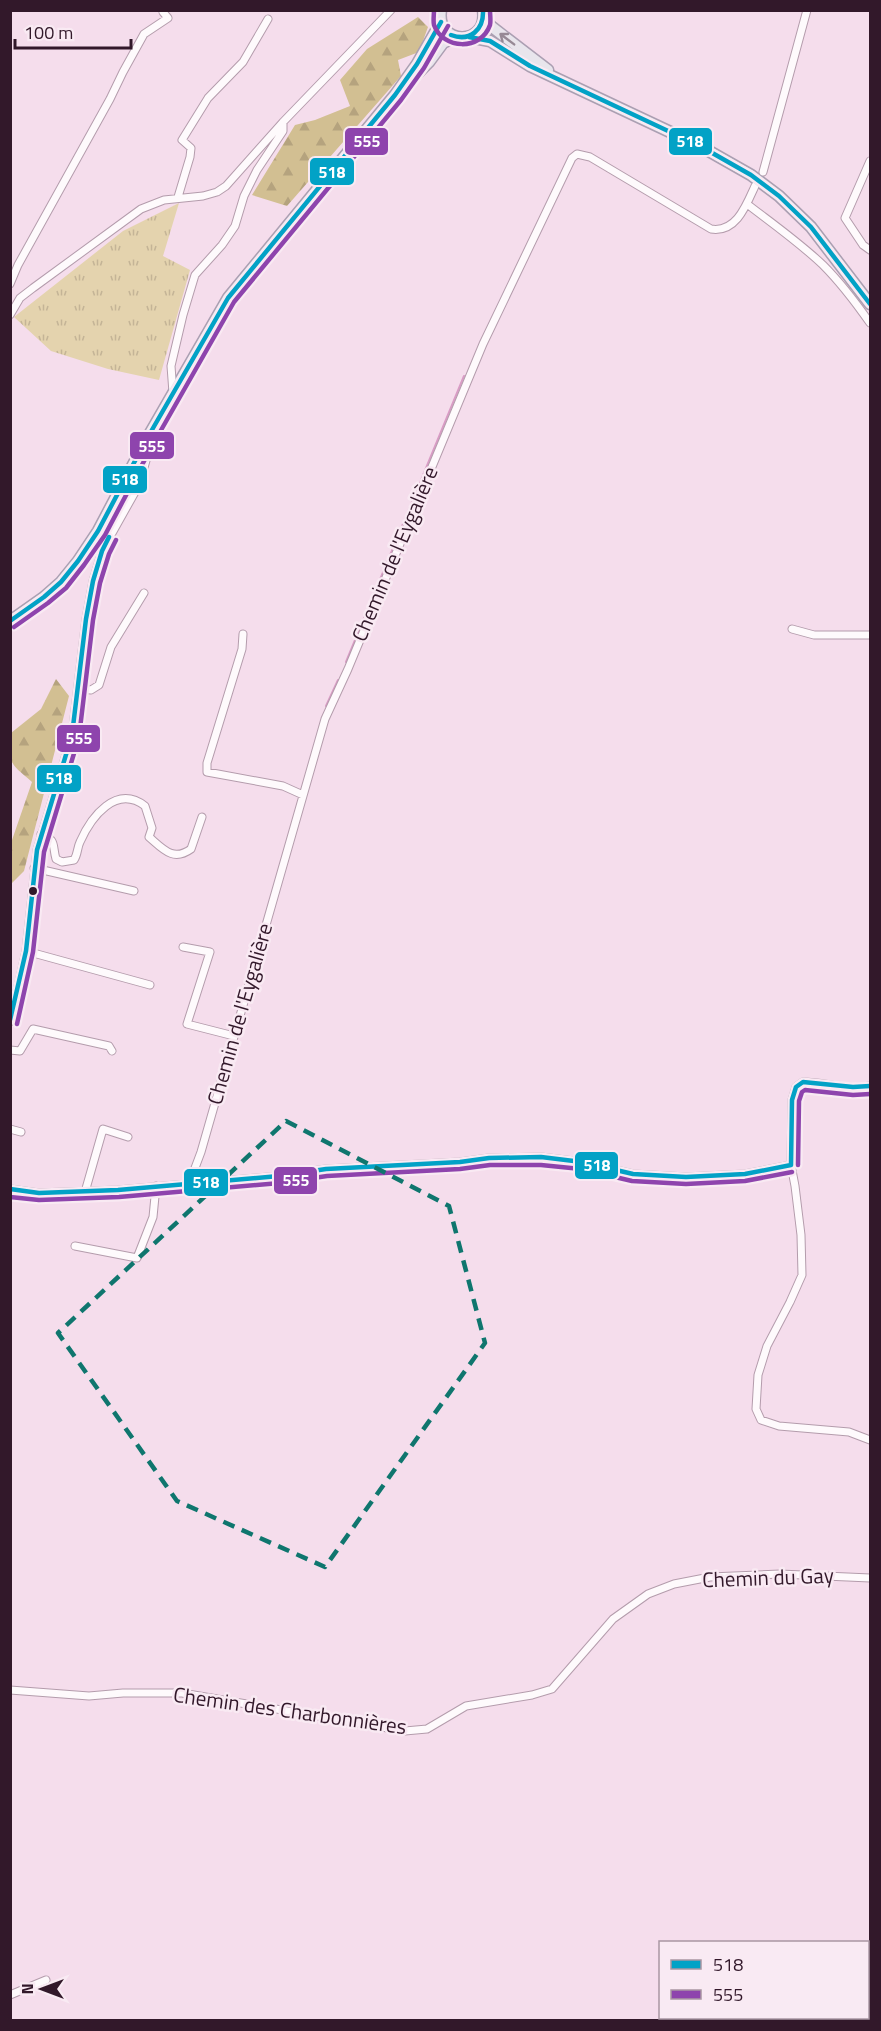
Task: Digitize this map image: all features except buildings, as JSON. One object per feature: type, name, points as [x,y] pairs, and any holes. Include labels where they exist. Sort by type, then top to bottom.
[{"type":"main road","points":[[469,37],[481,28],[484,15]]},
{"type":"main road","points":[[484,15],[492,27],[565,82]]},
{"type":"main road","points":[[441,16],[444,29],[455,37]]},
{"type":"main road","points":[[10,621],[61,582],[78,561],[98,531],[145,442],[228,298],[395,95],[417,64],[441,16]]},
{"type":"main road","points":[[395,95],[429,62],[442,43],[455,37],[490,41],[530,66],[700,146],[751,175],[779,196],[811,227],[870,304]]},
{"type":"street","points":[[10,315],[20,298],[26,293],[141,209],[178,197],[203,196],[217,192],[226,186],[283,122],[391,10]]},
{"type":"street","points":[[763,172],[807,10]]},
{"type":"street","points":[[10,284],[144,34],[168,18],[163,12]]},
{"type":"street","points":[[178,197],[191,148],[182,140],[208,98],[243,62],[268,19]]},
{"type":"street","points":[[173,394],[171,366],[195,275],[222,245],[235,226],[244,196],[257,170],[283,131],[283,122]]},
{"type":"street","name":"Chemin de l'Eygalière","points":[[189,1184],[201,1152],[325,719],[483,344],[572,158],[577,154],[590,157],[711,229],[725,229],[730,226],[747,204],[755,186]]},
{"type":"street","points":[[870,160],[845,218],[863,245],[870,250]]},
{"type":"street","points":[[747,204],[824,266],[841,284],[870,323]]},
{"type":"street","points":[[10,1022],[26,951],[37,849],[72,735],[93,580],[102,551],[139,485],[147,457],[145,442]]},
{"type":"street","points":[[79,690],[91,690],[99,686],[111,647],[144,593]]},
{"type":"street","points":[[792,629],[814,634],[870,635]]},
{"type":"street","points":[[243,634],[242,649],[207,763],[207,772],[283,786],[303,795]]},
{"type":"street","points":[[41,834],[53,841],[56,859],[62,862],[74,860],[82,838],[99,811],[112,802],[126,798],[145,806],[152,828],[149,837],[166,853],[179,855],[191,849],[202,817]]},
{"type":"street","points":[[34,868],[135,891]]},
{"type":"street","points":[[183,946],[210,952],[188,1024],[234,1036]]},
{"type":"street","points":[[26,951],[150,985]]},
{"type":"street","points":[[10,1050],[20,1051],[33,1029],[109,1046],[112,1051]]},
{"type":"street","points":[[870,1086],[861,1088],[803,1082],[796,1088],[792,1100],[790,1166],[801,1235],[802,1275],[767,1346],[758,1375],[756,1409],[761,1420],[779,1426],[849,1432],[870,1440]]},
{"type":"street","points":[[10,1129],[21,1132]]},
{"type":"street","points":[[85,1191],[104,1129],[129,1137]]},
{"type":"street","points":[[10,1189],[39,1193],[85,1191],[279,1176],[326,1169],[460,1162],[489,1158],[542,1157],[582,1162],[633,1174],[686,1177],[745,1174],[790,1166]]},
{"type":"street","points":[[75,1245],[137,1258],[153,1217],[156,1186]]},
{"type":"street","name":"Chemin du Gay","points":[[427,1729],[466,1706],[532,1695],[552,1689],[613,1619],[648,1594],[674,1584],[710,1576],[780,1574],[870,1578]]},
{"type":"street","name":"Chemin des Charbonnières","points":[[10,1690],[89,1696],[182,1692],[405,1731],[427,1729]]},
{"type":"street","points":[[10,1995],[46,1980]]},
{"type":"highlighted area","points":[[286,1121],[449,1206],[485,1343],[325,1567],[177,1501],[58,1333]]},
{"type":"green space","points":[[418,17],[428,27],[419,52],[398,60],[401,76],[287,206],[252,195],[295,125],[315,120],[350,106],[340,80],[367,49]]},
{"type":"green space","points":[[179,203],[163,256],[190,270],[159,380],[108,369],[51,351],[14,317],[123,231]]},
{"type":"green space","points":[[56,679],[69,696],[24,871],[11,884],[11,843],[32,782],[12,762],[11,733],[41,709]]},
{"type":"waterway","points":[[346,662],[464,376]]},
{"type":"waterway","points":[[326,706],[338,680]]},
{"type":"transit line","name":"555","points":[[434,10],[434,25],[439,33],[453,43],[462,44],[471,43],[485,33],[490,25],[490,10]]},
{"type":"transit line","name":"518","points":[[451,35],[464,37],[475,33],[481,23],[483,10]]},
{"type":"transit line","name":"518","points":[[10,621],[44,597],[61,582],[78,561],[98,531],[145,442],[228,298],[395,95],[417,64],[441,22]]},
{"type":"transit line","name":"555","points":[[14,627],[66,588],[84,565],[105,535],[152,446],[234,302],[401,100],[424,68],[448,26]]},
{"type":"transit line","name":"518","points":[[469,37],[490,41],[530,66],[700,146],[751,175],[779,196],[811,227],[870,304]]},
{"type":"transit line","name":"518","points":[[10,1020],[26,951],[37,850],[72,735],[86,619],[93,581],[109,537]]},
{"type":"transit line","name":"555","points":[[17,1024],[33,952],[44,852],[79,737],[93,620],[100,583],[116,540]]},
{"type":"transit line","name":"518","points":[[791,1165],[792,1100],[796,1087],[803,1082],[853,1087],[870,1086]]},
{"type":"transit line","name":"555","points":[[798,1165],[799,1101],[802,1092],[805,1090],[853,1095],[870,1094]]},
{"type":"transit line","name":"518","points":[[10,1189],[39,1193],[118,1190],[279,1176],[326,1169],[460,1162],[489,1158],[541,1157],[582,1162],[633,1174],[686,1177],[745,1174],[791,1165]]},
{"type":"transit line","name":"555","points":[[10,1197],[39,1200],[119,1197],[280,1183],[327,1176],[460,1169],[490,1165],[541,1165],[581,1169],[632,1181],[686,1184],[745,1181],[792,1172]]}]
